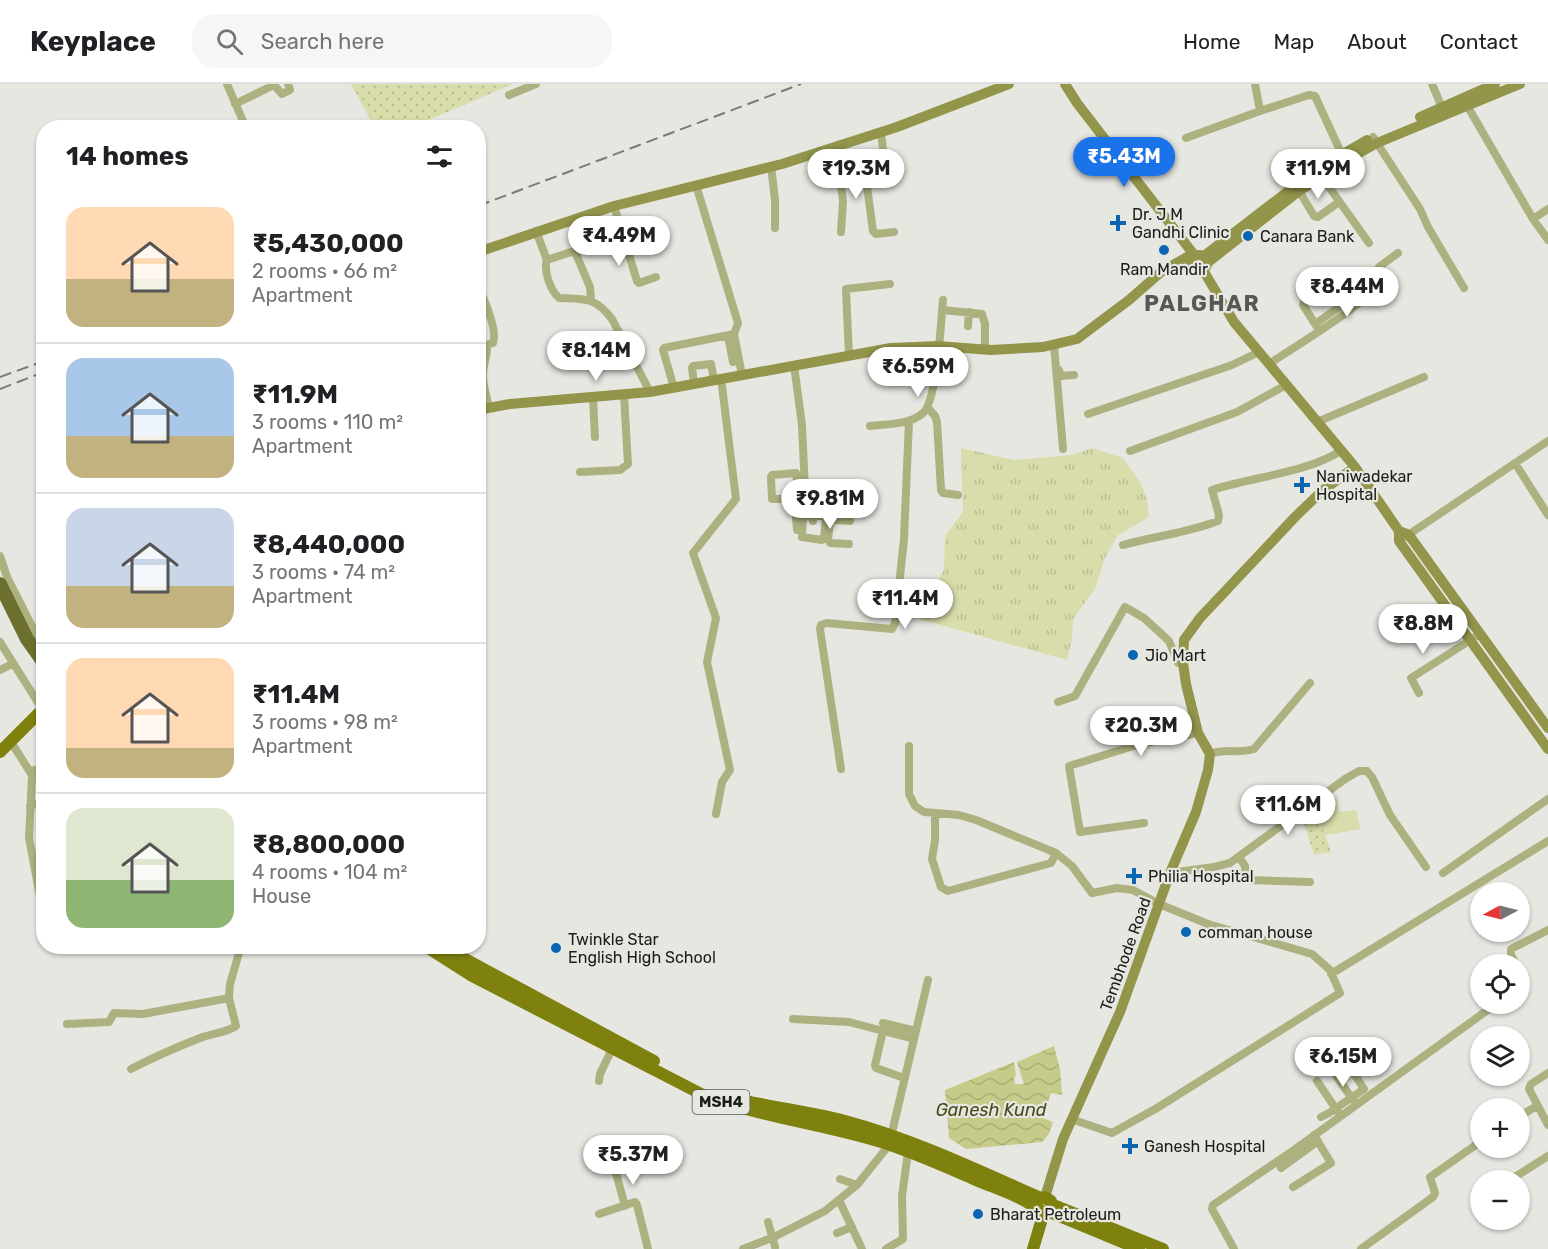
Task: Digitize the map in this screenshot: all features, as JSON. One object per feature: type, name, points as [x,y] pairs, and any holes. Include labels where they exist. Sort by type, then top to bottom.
[{"type":"highway","points":[[0,584],[27,639],[36,649]]},
{"type":"main road","points":[[0,752],[36,716]]},
{"type":"main road","name":"MSH4","points":[[437,954],[472,976],[521,996]]},
{"type":"main road","name":"MSH4","points":[[454,954],[521,996],[593,1034],[725,1096],[754,1104],[843,1120],[1044,1205],[1139,1249]]},
{"type":"main road","name":"MSH4","points":[[593,1034],[612,1049],[709,1098],[746,1110],[880,1141],[890,1140],[909,1152],[1163,1249]]},
{"type":"main road","points":[[1033,1249],[1044,1205]]},
{"type":"street","points":[[227,84],[242,120]]},
{"type":"street","points":[[235,104],[272,86],[275,86],[282,94],[290,90],[288,84]]},
{"type":"street","points":[[509,95],[536,84]]},
{"type":"street","points":[[486,249],[614,206],[783,164],[881,132],[1009,84]]},
{"type":"street","points":[[1066,84],[1077,103],[1202,262],[1234,322],[1355,467],[1470,640],[1548,750]]},
{"type":"street","points":[[1255,84],[1260,111]]},
{"type":"street","points":[[1432,84],[1444,111]]},
{"type":"street","points":[[1465,102],[1495,84]]},
{"type":"street","points":[[1202,262],[1319,172],[1344,157],[1375,140],[1465,102],[1520,84]]},
{"type":"street","points":[[1186,138],[1309,95],[1315,96],[1344,157]]},
{"type":"street","points":[[1465,102],[1533,219],[1548,240]]},
{"type":"street","points":[[881,132],[885,166],[868,179],[871,220],[873,231],[876,234],[894,232]]},
{"type":"street","points":[[1375,140],[1420,209],[1464,288]]},
{"type":"street","points":[[836,147],[843,201],[841,232]]},
{"type":"street","points":[[771,166],[775,200],[775,228]]},
{"type":"street","points":[[1319,172],[1369,243]]},
{"type":"street","points":[[696,185],[738,323],[731,335],[733,362]]},
{"type":"street","points":[[1298,188],[1314,216],[1318,217],[1339,202]]},
{"type":"street","points":[[614,206],[637,281],[639,283],[656,277]]},
{"type":"street","points":[[1533,219],[1548,209]]},
{"type":"street","points":[[536,231],[548,260]]},
{"type":"street","points":[[591,300],[590,287],[576,254],[572,252],[548,260],[545,265],[553,293],[559,298],[591,300],[603,308],[612,319],[650,392]]},
{"type":"street","points":[[1269,364],[1317,327],[1380,284],[1382,281],[1378,267],[1398,253]]},
{"type":"street","points":[[486,409],[510,404],[650,392],[891,348],[1043,347],[1077,339],[1129,300],[1161,272],[1186,257],[1202,262]]},
{"type":"street","points":[[1317,327],[1303,305],[1304,302],[1349,271],[1366,293]]},
{"type":"street","points":[[849,356],[846,289],[890,284]]},
{"type":"street","points":[[870,426],[909,421],[922,415],[928,408],[943,300]]},
{"type":"street","points":[[486,306],[495,338],[493,343],[487,345],[486,360]]},
{"type":"street","points":[[942,310],[979,312],[983,316],[985,349]]},
{"type":"street","points":[[968,326],[969,312]]},
{"type":"street","points":[[731,335],[742,375]]},
{"type":"street","points":[[674,388],[664,348],[731,335]]},
{"type":"street","points":[[1055,344],[1060,375],[1074,375]]},
{"type":"street","points":[[1055,344],[1063,449]]},
{"type":"street","points":[[1088,414],[1232,365],[1259,352]]},
{"type":"street","points":[[694,384],[693,366],[711,364],[718,379],[736,499],[693,553],[716,618],[707,662],[730,770],[722,782],[716,814]]},
{"type":"street","points":[[794,365],[802,425],[802,487],[796,499],[773,500],[772,475],[796,473],[802,487],[812,515]]},
{"type":"street","points":[[1317,422],[1424,377]]},
{"type":"street","points":[[1130,451],[1238,412],[1286,385]]},
{"type":"street","points":[[580,472],[620,470],[628,464],[624,395]]},
{"type":"street","points":[[593,397],[595,436]]},
{"type":"street","points":[[928,408],[937,422],[942,493],[958,495]]},
{"type":"street","points":[[841,769],[820,629],[821,624],[827,623],[892,629],[895,623],[904,539],[909,421]]},
{"type":"street","points":[[1402,536],[1548,441]]},
{"type":"street","points":[[1123,545],[1172,535],[1218,521],[1219,515],[1212,490],[1237,482],[1304,468],[1326,460],[1341,451]]},
{"type":"street","points":[[1515,463],[1548,515]]},
{"type":"street","points":[[1310,683],[1254,749],[1244,752],[1221,749],[1210,754],[1198,733],[1183,663],[1184,640],[1200,618],[1295,517],[1322,491],[1355,467]]},
{"type":"street","points":[[778,505],[793,503],[796,506],[797,530]]},
{"type":"street","points":[[796,518],[812,515],[851,517]]},
{"type":"street","points":[[838,516],[830,521],[828,539],[830,543],[849,544]]},
{"type":"street","points":[[1402,536],[1480,634],[1545,723],[1532,726]]},
{"type":"street","points":[[0,556],[36,641]]},
{"type":"street","points":[[1058,702],[1076,696],[1125,607],[1144,618],[1169,641],[1178,663],[1183,663]]},
{"type":"street","points":[[1419,693],[1411,678],[1480,634]]},
{"type":"street","points":[[0,642],[36,699]]},
{"type":"street","points":[[0,670],[12,663]]},
{"type":"street","points":[[1500,683],[1510,675]]},
{"type":"street","points":[[1144,823],[1080,832],[1069,766],[1140,744],[1198,733]]},
{"type":"street","points":[[11,742],[23,763],[31,771],[29,838],[36,875]]},
{"type":"street","points":[[909,746],[909,794],[915,806],[924,812],[959,814],[1056,853],[1072,866],[1092,893],[1117,888],[1133,890],[1159,904],[1208,924],[1312,954],[1330,970],[1340,993],[1157,1108],[1112,1133],[1071,1119]]},
{"type":"street","name":"Tembhode Road","points":[[1044,1205],[1071,1119],[1120,1012],[1170,873],[1196,812],[1208,770],[1210,754]]},
{"type":"street","points":[[31,771],[36,770]]},
{"type":"street","points":[[1170,873],[1230,863],[1259,840],[1359,771],[1367,771],[1372,777],[1390,815],[1426,867]]},
{"type":"street","points":[[1443,873],[1548,799]]},
{"type":"street","points":[[30,806],[36,804]]},
{"type":"street","points":[[935,813],[932,859],[941,887],[948,891],[1051,863],[1056,853]]},
{"type":"street","points":[[1331,974],[1548,841]]},
{"type":"street","points":[[1239,857],[1245,866],[1246,880],[1310,882]]},
{"type":"street","points":[[1511,954],[1511,949],[1548,930]]},
{"type":"street","points":[[131,1069],[189,1042],[217,1032],[231,1030],[236,1026],[229,998],[230,984],[239,954]]},
{"type":"street","points":[[746,1248],[774,1237],[825,1211],[857,1185],[890,1140],[928,980]]},
{"type":"street","points":[[67,1024],[109,1022],[114,1013],[143,1014],[229,998]]},
{"type":"street","points":[[1234,1249],[1216,1218],[1212,1209],[1213,1205],[1296,1153],[1316,1138],[1339,1112],[1481,1014]]},
{"type":"street","points":[[793,1019],[849,1022],[915,1035]]},
{"type":"street","points":[[883,1027],[876,1068],[904,1078]]},
{"type":"street","points":[[599,1082],[600,1074],[612,1049]]},
{"type":"street","points":[[1341,1054],[1364,1087],[1354,1101]]},
{"type":"street","points":[[1333,1071],[1354,1101]]},
{"type":"street","points":[[1548,1073],[1531,1084],[1529,1089],[1548,1125]]},
{"type":"street","points":[[1317,1081],[1339,1112]]},
{"type":"street","points":[[1530,1110],[1537,1106]]},
{"type":"street","points":[[1321,1117],[1339,1112]]},
{"type":"street","points":[[1293,1187],[1331,1163],[1316,1138]]},
{"type":"street","points":[[1362,1249],[1433,1197],[1435,1193],[1430,1177],[1470,1149]]},
{"type":"street","points":[[886,1249],[903,1239],[902,1196],[909,1152]]},
{"type":"street","points":[[1281,1168],[1296,1153]]},
{"type":"street","points":[[1526,1170],[1548,1156]]},
{"type":"street","points":[[616,1173],[625,1206]]},
{"type":"street","points":[[840,1179],[857,1185]]},
{"type":"street","points":[[839,1200],[861,1249]]},
{"type":"street","points":[[599,1214],[634,1203],[637,1205],[648,1249]]},
{"type":"street","points":[[768,1222],[775,1247]]},
{"type":"street","points":[[837,1233],[852,1227]]},
{"type":"green space","points":[[351,84],[513,84],[428,120],[371,120]]},
{"type":"green space","points":[[961,448],[1014,460],[1072,455],[1092,448],[1123,458],[1140,482],[1147,499],[1149,517],[1117,536],[1105,558],[1095,589],[1073,619],[1072,639],[1067,660],[919,619],[944,570],[945,536],[963,512]]},
{"type":"green space","points":[[1337,797],[1339,812],[1356,810],[1360,829],[1325,835],[1331,852],[1314,855],[1302,816]]},
{"type":"green space","points":[[1356,810],[1360,829],[1324,835],[1321,816]]},
{"type":"water","name":"Ganesh Kund","points":[[1054,1046],[1060,1069],[1062,1095],[1051,1093],[1043,1118],[1053,1122],[1049,1134],[1042,1142],[966,1149],[949,1138],[945,1090],[1014,1062],[1015,1084],[1024,1084],[1017,1062]]},
{"type":"railway","points":[[486,203],[801,84]]},
{"type":"railway","points":[[0,377],[36,364]]},
{"type":"railway","points":[[0,389],[36,375]]},
{"type":"place","name":"Dr. J M Gandhi Clinic","points":[[1118,223]]},
{"type":"place","name":"Canara Bank","points":[[1248,236]]},
{"type":"place","name":"Ram Mandir","points":[[1164,250]]},
{"type":"place","name":"Naniwadekar Hospital","points":[[1302,485]]},
{"type":"place","name":"Jio Mart","points":[[1133,655]]},
{"type":"place","name":"Philia Hospital","points":[[1134,876]]},
{"type":"place","name":"comman house","points":[[1186,932]]},
{"type":"place","name":"Twinkle Star English High School","points":[[556,948]]},
{"type":"place","name":"Ganesh Hospital","points":[[1130,1146]]},
{"type":"place","name":"Bharat Petroleum","points":[[978,1214]]},
{"type":"district","name":"PALGHAR","points":[[1202,303]]}]
